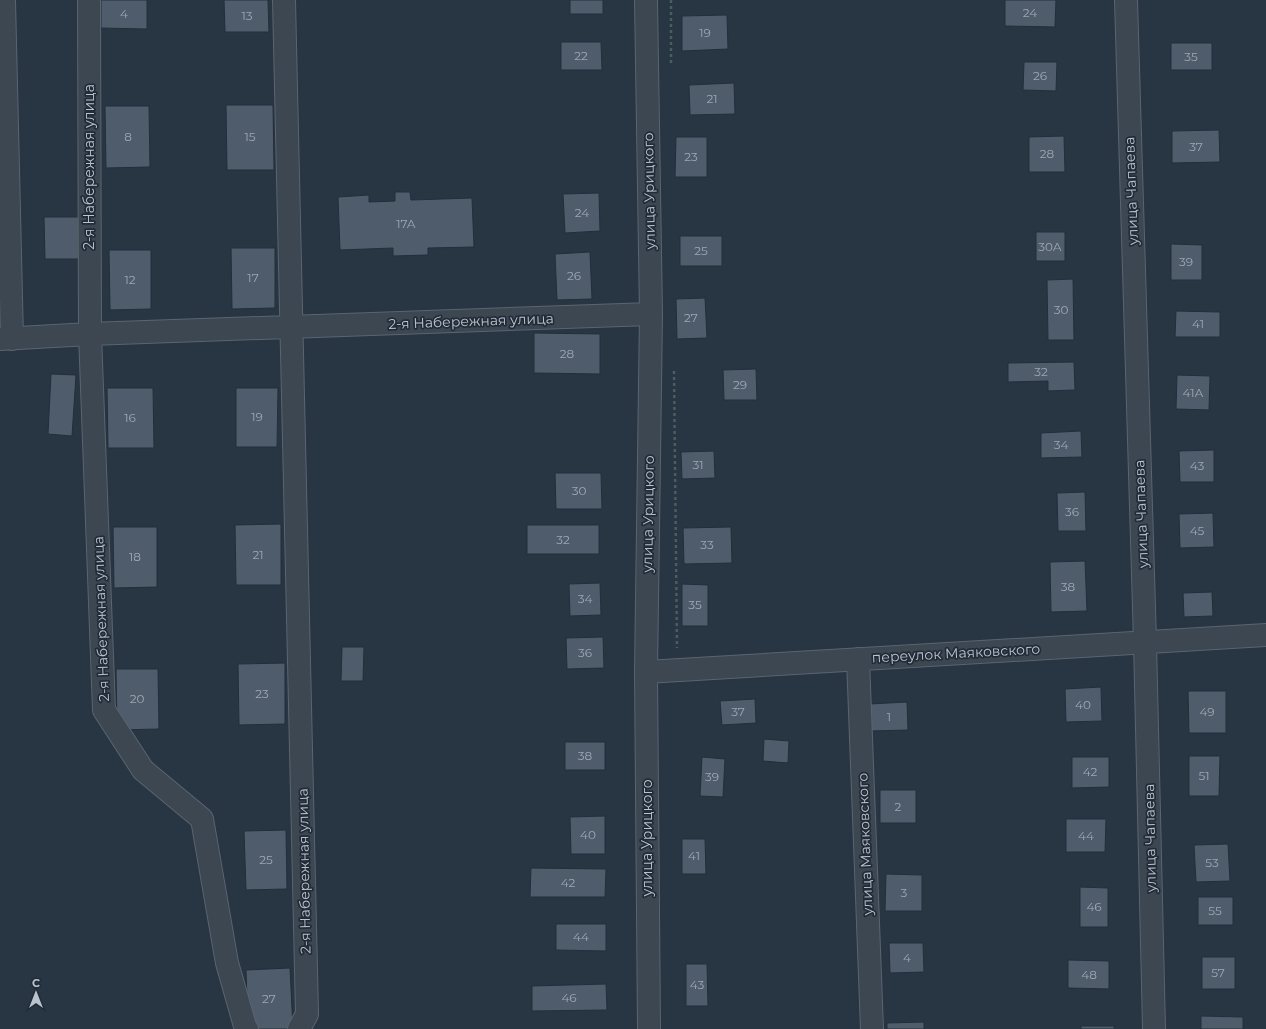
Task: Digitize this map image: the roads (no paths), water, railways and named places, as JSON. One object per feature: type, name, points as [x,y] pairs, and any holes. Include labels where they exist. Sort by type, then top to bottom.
[{"type":"street","points":[[4,0],[6,339]]},
{"type":"street","name":"2-я Набережная улица","points":[[89,0],[90,334],[104,710],[143,770],[202,819],[227,962],[247,1029]]},
{"type":"street","name":"2-я Набережная улица","points":[[284,0],[307,1014],[299,1029]]},
{"type":"street","name":"улица Урицкого","points":[[646,0],[652,314],[646,672],[649,1029]]},
{"type":"street","name":"улица Чапаева","points":[[1126,0],[1145,642],[1154,1029]]},
{"type":"street","name":"2-я Набережная улица","points":[[6,339],[90,334],[652,314]]},
{"type":"street","name":"переулок Маяковского","points":[[646,672],[858,658],[1266,635]]},
{"type":"street","name":"улица Маяковского","points":[[858,658],[872,1029]]}]
